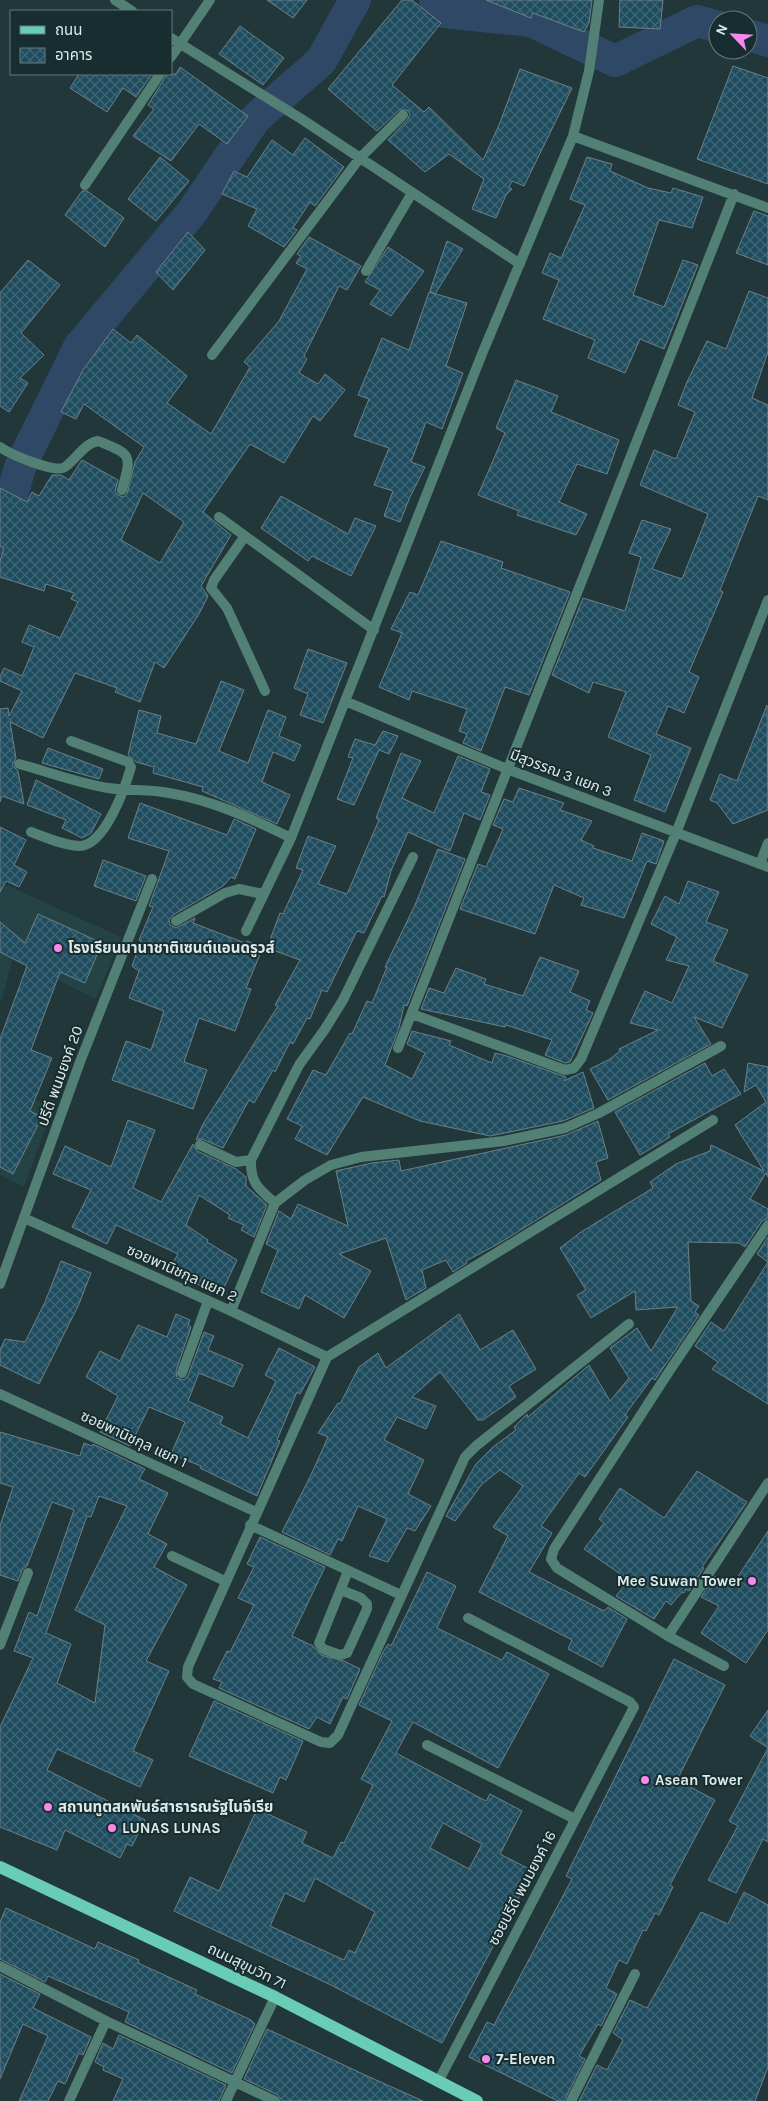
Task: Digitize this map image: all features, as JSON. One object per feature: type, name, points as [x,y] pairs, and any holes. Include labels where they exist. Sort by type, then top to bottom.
[{"type":"main road","name":"ถนนสุขุมวิท 71","points":[[0,1867],[275,1996],[477,2101]]},
{"type":"street","points":[[116,0],[131,10]]},
{"type":"street","points":[[172,54],[176,41],[210,0]]},
{"type":"street","points":[[246,931],[291,838],[573,136],[589,71],[599,0]]},
{"type":"street","points":[[176,41],[303,120],[520,264]]},
{"type":"street","points":[[85,185],[159,75]]},
{"type":"street","points":[[212,354],[359,158],[403,115]]},
{"type":"street","points":[[573,136],[768,208]]},
{"type":"street","points":[[366,271],[412,193]]},
{"type":"street","points":[[398,1048],[734,194]]},
{"type":"street","points":[[2,448],[35,463],[62,469],[90,444],[98,441],[125,453],[128,459],[122,490]]},
{"type":"street","points":[[219,516],[374,630]]},
{"type":"street","points":[[245,536],[214,580],[211,588],[227,608],[265,691]]},
{"type":"street","points":[[412,1014],[565,1070],[574,1068],[581,1059],[676,833],[768,600]]},
{"type":"street","name":"มีสุวรรณ 3 แยก 3","points":[[345,702],[507,769],[764,866]]},
{"type":"street","points":[[31,832],[68,844],[80,846],[88,844],[106,826],[124,790],[131,767],[128,762],[71,741]]},
{"type":"street","points":[[19,764],[91,784],[124,790],[169,792],[242,814],[291,838]]},
{"type":"street","points":[[764,866],[768,843]]},
{"type":"street","points":[[275,1203],[257,1187],[250,1174],[251,1160],[299,1065],[343,1000],[413,857]]},
{"type":"street","name":"ปรีดี พนมยงค์ 20","points":[[0,1284],[80,1062],[152,879]]},
{"type":"street","points":[[176,921],[225,893],[239,889],[264,894]]},
{"type":"street","points":[[231,1311],[275,1203],[305,1180],[331,1165],[361,1156],[504,1141],[565,1128],[599,1113],[721,1046]]},
{"type":"street","points":[[630,1324],[476,1446],[465,1457],[338,1735],[330,1743],[321,1742],[193,1684],[187,1677],[188,1667],[225,1581],[326,1357],[713,1120]]},
{"type":"street","points":[[200,1145],[236,1162],[251,1160]]},
{"type":"street","name":"ซอยพานิชกุล แยก 2","points":[[24,1218],[231,1311],[326,1357]]},
{"type":"street","points":[[724,1666],[668,1636],[557,1568],[551,1560],[554,1549],[670,1370],[768,1225]]},
{"type":"street","points":[[182,1373],[208,1301]]},
{"type":"street","name":"ซอยพานิชกุล แยก 1","points":[[0,1394],[256,1512]]},
{"type":"street","points":[[668,1636],[768,1483]]},
{"type":"street","points":[[250,1525],[401,1595]]},
{"type":"street","points":[[172,1556],[225,1581]]},
{"type":"street","points":[[341,1590],[361,1598],[367,1604],[367,1608],[347,1653],[340,1655],[323,1649],[319,1643],[348,1571]]},
{"type":"street","points":[[0,1645],[28,1574]]},
{"type":"street","name":"ซอยปรีดี พนมยงค์ 16","points":[[438,2082],[634,1707],[630,1702],[468,1618]]},
{"type":"street","points":[[427,1745],[575,1819]]},
{"type":"street","points":[[0,1966],[106,2021],[275,2101]]},
{"type":"street","points":[[571,2101],[635,1974]]},
{"type":"street","points":[[226,2101],[275,1996]]},
{"type":"street","points":[[69,2101],[106,2021]]},
{"type":"shaded area","name":"โรงเรียนนานาชาติเซนต์แอนดรูวส์","points":[[0,882],[121,937],[96,999],[13,958],[0,1005]]},
{"type":"shaded area","points":[[0,1080],[52,1109],[24,1187],[0,1175]]},
{"type":"building","points":[[267,0],[307,0],[293,18]]},
{"type":"building","points":[[402,0],[412,0],[441,23],[392,85],[424,112],[429,107],[483,160],[499,125],[520,69],[572,88],[524,186],[512,181],[509,187],[512,189],[506,195],[496,218],[472,209],[484,179],[449,154],[425,172],[388,140],[408,119],[410,114],[407,110],[399,110],[377,131],[328,89]]},
{"type":"building","points":[[486,0],[592,0],[589,23],[584,32],[533,13],[531,18]]},
{"type":"building","points":[[620,0],[663,0],[660,29],[619,27]]},
{"type":"building","points":[[240,26],[284,58],[263,85],[219,54]]},
{"type":"building","points":[[733,66],[768,78],[768,184],[697,159]]},
{"type":"building","points":[[180,67],[248,116],[227,144],[199,124],[171,161],[133,136],[154,109],[148,105],[166,75],[176,74]]},
{"type":"building","points":[[78,75],[151,75],[136,97],[123,88],[107,112],[70,88]]},
{"type":"building","points":[[305,138],[344,167],[315,206],[310,202],[293,228],[297,230],[284,247],[248,226],[257,209],[222,194],[234,171],[247,177],[272,140],[293,155]]},
{"type":"building","points":[[160,157],[189,181],[156,221],[128,199]]},
{"type":"building","points":[[587,157],[612,164],[610,171],[648,188],[671,193],[673,188],[703,197],[692,228],[659,220],[633,295],[664,307],[683,260],[698,265],[664,349],[640,339],[625,373],[588,358],[595,340],[543,319],[559,280],[542,273],[550,253],[561,258],[585,205],[570,199]]},
{"type":"building","points":[[82,191],[87,191],[124,218],[105,247],[65,215]]},
{"type":"building","points":[[754,211],[768,216],[768,265],[736,253]]},
{"type":"building","points":[[188,232],[205,250],[173,290],[156,272]]},
{"type":"building","points":[[309,237],[361,266],[347,290],[339,286],[304,356],[307,359],[299,373],[318,384],[325,374],[345,390],[320,421],[313,416],[284,463],[250,444],[203,512],[231,535],[201,586],[208,596],[199,614],[164,668],[155,662],[140,702],[115,692],[117,688],[75,673],[43,738],[10,722],[16,758],[12,765],[18,771],[24,804],[2,796],[0,802],[0,709],[8,708],[9,716],[22,691],[0,681],[0,677],[4,668],[22,676],[34,647],[22,642],[29,625],[60,638],[78,602],[71,599],[74,593],[46,584],[44,591],[0,577],[0,561],[4,548],[0,546],[0,488],[27,502],[32,492],[39,496],[52,475],[61,475],[69,480],[82,460],[118,480],[115,491],[118,495],[123,497],[127,494],[135,462],[144,447],[84,404],[76,419],[61,412],[83,370],[113,329],[131,343],[137,335],[187,376],[167,403],[211,434],[250,367],[244,362],[279,321],[307,269],[296,263],[301,256],[297,254]],"holes":[[[143,493],[184,522],[160,563],[121,540]]]},
{"type":"building","points":[[447,241],[463,249],[435,294],[430,291]]},
{"type":"building","points":[[388,247],[424,271],[391,316],[370,304],[380,290],[365,282]]},
{"type":"building","points":[[28,260],[60,285],[21,333],[44,355],[20,378],[28,383],[9,412],[0,406],[0,293]]},
{"type":"building","points":[[749,291],[768,298],[768,352],[752,398],[768,405],[768,500],[758,496],[720,590],[723,592],[689,672],[699,677],[684,713],[668,706],[656,734],[691,748],[665,812],[634,800],[651,755],[608,737],[626,692],[593,682],[589,693],[552,675],[583,598],[625,611],[641,557],[629,553],[642,520],[671,529],[652,569],[682,579],[708,514],[640,485],[654,450],[676,459],[695,412],[678,405],[687,382],[707,341],[726,349]]},
{"type":"building","points":[[429,292],[467,303],[446,366],[463,373],[442,429],[426,422],[411,462],[425,467],[400,522],[384,516],[393,491],[374,485],[389,448],[354,436],[369,399],[358,395],[382,338],[409,350]]},
{"type":"building","points":[[516,380],[558,396],[551,412],[619,440],[607,474],[577,464],[559,502],[587,514],[576,535],[517,515],[519,511],[478,495],[505,433],[496,428]]},
{"type":"building","points":[[281,496],[348,534],[355,518],[376,526],[351,576],[312,556],[308,561],[261,528]]},
{"type":"building","points":[[441,541],[503,562],[501,568],[570,592],[529,695],[505,687],[481,751],[463,743],[467,734],[459,731],[467,709],[412,691],[409,700],[379,687],[402,633],[391,629],[410,592],[418,595]]},
{"type":"building","points":[[308,649],[347,663],[323,723],[300,715],[308,694],[294,688]]},
{"type":"building","points":[[221,681],[244,690],[219,751],[248,763],[268,710],[286,717],[279,736],[301,745],[294,761],[273,752],[262,782],[290,795],[277,824],[202,791],[203,787],[153,773],[154,767],[136,762],[128,755],[139,710],[161,716],[157,733],[196,744]]},
{"type":"building","points":[[767,705],[768,810],[733,824],[717,803],[710,800],[720,774],[737,781]]},
{"type":"building","points":[[383,731],[398,736],[389,754],[379,750],[354,805],[337,799],[353,758],[348,757],[355,739],[375,745]]},
{"type":"building","points":[[48,748],[103,769],[99,779],[42,763]]},
{"type":"building","points":[[401,753],[421,761],[402,798],[434,813],[458,756],[490,769],[481,792],[490,795],[480,820],[464,813],[450,851],[408,832],[391,871],[384,897],[382,896],[364,933],[357,931],[327,992],[322,990],[310,1019],[307,1018],[293,1044],[290,1042],[275,1072],[273,1070],[254,1103],[249,1100],[223,1148],[202,1139],[196,1140],[203,1124],[278,1006],[275,1005],[300,960],[267,948],[280,913],[283,914],[303,870],[296,868],[308,836],[336,846],[318,884],[347,894],[379,820],[376,818]]},
{"type":"building","points":[[36,780],[101,814],[91,833],[82,838],[62,828],[66,820],[27,805]]},
{"type":"building","points":[[519,788],[564,803],[560,810],[592,821],[581,840],[594,846],[593,848],[632,861],[642,833],[664,841],[656,864],[647,861],[624,918],[581,905],[584,898],[554,885],[535,934],[460,909],[478,864],[486,867],[503,829],[493,825],[504,799],[513,802]]},
{"type":"building","points":[[140,803],[227,835],[234,819],[256,829],[235,879],[231,877],[223,886],[173,915],[169,920],[170,925],[176,928],[195,918],[193,923],[245,943],[247,941],[263,947],[246,988],[251,989],[235,1031],[199,1018],[184,1062],[207,1070],[193,1109],[112,1080],[126,1041],[151,1050],[164,1011],[129,998],[139,971],[132,966],[141,941],[139,940],[153,907],[149,906],[169,851],[128,838]]},
{"type":"building","points":[[0,827],[26,840],[14,865],[27,872],[19,887],[6,881],[0,892]]},
{"type":"building","points":[[438,849],[465,859],[407,1006],[404,1005],[399,1028],[385,1065],[412,1079],[425,1053],[407,1044],[412,1031],[451,1041],[449,1045],[492,1063],[495,1053],[507,1056],[566,1077],[564,1081],[583,1072],[594,1108],[563,1121],[490,1136],[420,1121],[363,1097],[327,1155],[295,1139],[302,1126],[287,1119],[313,1070],[326,1075],[350,1033],[352,1034],[367,1001],[372,1003],[387,967],[385,967],[415,905]]},
{"type":"building","points":[[103,860],[146,876],[136,901],[94,886]]},
{"type":"building","points":[[688,881],[719,892],[706,922],[728,930],[713,961],[748,975],[722,1028],[694,1017],[711,1044],[608,1100],[590,1069],[610,1059],[620,1051],[619,1049],[658,1030],[630,1023],[645,991],[672,1003],[689,966],[666,960],[677,937],[651,924],[665,896],[679,904]]},
{"type":"building","points":[[38,914],[102,943],[85,983],[60,972],[31,1050],[52,1058],[30,1111],[42,1117],[13,1174],[0,1167],[0,1039],[27,966],[0,952],[0,922],[25,943]]},
{"type":"building","points":[[540,957],[579,971],[570,992],[590,1001],[586,1010],[593,1013],[570,1062],[565,1063],[545,1055],[552,1040],[506,1025],[505,1027],[421,1009],[429,988],[444,993],[456,968],[486,979],[484,984],[523,996]]},
{"type":"building","points":[[705,1063],[712,1076],[724,1069],[741,1094],[668,1134],[670,1137],[640,1155],[615,1112]]},
{"type":"building","points":[[748,1063],[768,1067],[768,1177],[766,1173],[750,1199],[768,1209],[768,1218],[762,1221],[745,1247],[739,1243],[688,1242],[691,1301],[699,1306],[695,1312],[699,1315],[655,1380],[652,1378],[625,1415],[628,1417],[585,1477],[579,1473],[541,1526],[552,1533],[529,1572],[604,1611],[608,1607],[627,1619],[602,1667],[568,1649],[572,1640],[479,1592],[508,1536],[493,1527],[523,1486],[500,1470],[482,1484],[455,1521],[446,1516],[476,1464],[493,1447],[516,1430],[514,1427],[527,1414],[528,1417],[589,1365],[610,1401],[629,1378],[610,1348],[637,1328],[651,1351],[678,1307],[636,1310],[635,1291],[591,1318],[577,1295],[586,1290],[560,1248],[581,1232],[653,1188],[650,1182],[676,1164],[710,1151],[711,1145],[764,1171],[735,1125],[766,1102],[756,1085],[744,1092]]},
{"type":"building","points":[[128,1120],[155,1130],[133,1188],[161,1202],[193,1144],[197,1151],[236,1169],[246,1177],[246,1186],[267,1205],[254,1237],[241,1230],[244,1225],[228,1218],[230,1215],[199,1195],[186,1225],[208,1240],[207,1242],[237,1260],[220,1296],[169,1269],[178,1254],[116,1225],[107,1244],[72,1227],[91,1190],[53,1174],[65,1146],[111,1167]]},
{"type":"building","points":[[598,1121],[608,1158],[596,1162],[601,1180],[498,1244],[466,1261],[467,1263],[453,1272],[446,1260],[422,1270],[426,1288],[406,1300],[386,1238],[339,1254],[371,1271],[344,1318],[305,1295],[299,1309],[261,1292],[278,1250],[266,1244],[279,1211],[291,1219],[298,1204],[348,1226],[336,1171],[372,1163],[399,1160],[401,1171],[566,1135]]},
{"type":"building","points":[[768,1237],[768,1262],[757,1254]]},
{"type":"building","points":[[61,1261],[91,1273],[79,1304],[39,1384],[0,1365],[0,1350],[5,1339],[25,1342],[45,1302]]},
{"type":"building","points":[[768,1262],[768,1404],[712,1369],[718,1362],[695,1346],[711,1322],[724,1331]]},
{"type":"building","points":[[176,1314],[190,1320],[188,1325],[191,1327],[176,1371],[177,1378],[184,1380],[188,1376],[204,1332],[214,1336],[208,1350],[243,1365],[233,1387],[199,1373],[188,1401],[223,1417],[220,1424],[248,1438],[276,1381],[265,1375],[279,1348],[315,1367],[300,1394],[297,1392],[277,1440],[280,1441],[257,1496],[200,1468],[201,1466],[171,1454],[185,1422],[149,1407],[130,1446],[100,1432],[118,1396],[86,1377],[100,1351],[120,1361],[138,1325],[167,1337]]},
{"type":"building","points":[[459,1314],[480,1350],[513,1330],[536,1369],[509,1386],[516,1397],[483,1420],[478,1420],[440,1372],[412,1397],[436,1406],[426,1429],[397,1417],[384,1440],[424,1460],[408,1494],[431,1506],[415,1531],[407,1528],[388,1562],[369,1556],[387,1519],[358,1506],[342,1541],[338,1539],[330,1555],[282,1532],[328,1437],[318,1433],[338,1403],[340,1404],[359,1367],[378,1353],[386,1368]]},
{"type":"building","points":[[0,1432],[80,1456],[84,1443],[92,1446],[93,1444],[145,1469],[139,1479],[168,1493],[148,1534],[167,1544],[154,1567],[187,1585],[146,1661],[169,1671],[133,1751],[153,1760],[140,1787],[57,1749],[47,1770],[145,1820],[132,1846],[127,1844],[120,1858],[65,1830],[57,1850],[0,1827],[0,1727],[33,1658],[14,1651],[29,1612],[37,1616],[74,1510],[52,1502],[27,1566],[22,1570],[18,1581],[0,1575],[0,1526],[13,1487],[0,1483]],"holes":[[[99,1496],[127,1506],[75,1610],[105,1625],[95,1703],[57,1683],[71,1644],[46,1633],[87,1516],[91,1517]]]},
{"type":"building","points":[[697,1471],[747,1502],[702,1567],[704,1568],[689,1591],[686,1589],[684,1593],[682,1592],[671,1605],[666,1601],[654,1619],[616,1596],[629,1580],[584,1549],[604,1523],[599,1519],[620,1488],[664,1518]]},
{"type":"building","name":"Mee Suwan Tower","points":[[768,1531],[768,1630],[746,1663],[701,1633],[719,1606],[701,1597],[715,1576],[731,1587]]},
{"type":"building","points":[[260,1537],[325,1567],[292,1636],[313,1646],[321,1655],[344,1661],[360,1669],[347,1699],[343,1697],[330,1724],[317,1717],[309,1729],[219,1688],[222,1682],[213,1679],[227,1651],[230,1652],[254,1605],[238,1598],[254,1567],[247,1564]]},
{"type":"building","points":[[427,1572],[456,1586],[437,1628],[502,1660],[507,1652],[549,1674],[498,1768],[413,1722],[396,1753],[486,1801],[490,1794],[522,1811],[500,1854],[533,1871],[442,2043],[331,1985],[174,1911],[190,1877],[219,1891],[257,1809],[307,1832],[302,1843],[333,1858],[341,1842],[344,1843],[373,1785],[361,1779],[392,1721],[359,1705],[383,1652],[388,1644],[391,1646]],"holes":[[[443,1823],[482,1844],[469,1869],[430,1848]],[[315,1878],[375,1912],[355,1953],[349,1950],[344,1960],[270,1926],[285,1893],[304,1902]]]},
{"type":"building","points":[[674,1659],[725,1685],[677,1780],[715,1800],[670,1885],[673,1887],[659,1915],[655,1913],[646,1931],[643,1930],[627,1964],[619,1960],[606,1988],[617,1994],[601,2026],[598,2024],[579,2056],[585,2059],[564,2101],[558,2101],[469,2057],[487,2022],[494,2025],[572,1879],[566,1876]]},
{"type":"building","points":[[214,1701],[303,1741],[286,1780],[280,1777],[273,1793],[189,1756]]},
{"type":"building","points":[[768,1710],[768,1748],[750,1736]]},
{"type":"building","points":[[768,1748],[768,1842],[763,1839],[736,1893],[708,1880],[738,1826],[729,1821]]},
{"type":"building","points":[[744,1892],[768,1905],[768,2067],[755,2101],[579,2101],[597,2065],[607,2070],[623,2040],[613,2033],[630,2000],[647,2008],[701,1912],[728,1924]]},
{"type":"building","points":[[6,1908],[95,1949],[98,1942],[139,1960],[138,1963],[197,1990],[195,1994],[251,2020],[255,2024],[232,2073],[125,2022],[129,2012],[48,1976],[45,1982],[0,1959],[0,1922]]},
{"type":"building","points":[[0,1974],[40,1994],[33,2008],[91,2037],[83,2055],[79,2053],[65,2084],[58,2081],[48,2101],[19,2101],[48,2036],[23,2024],[0,2079]]},
{"type":"building","points":[[267,2029],[423,2101],[282,2101],[278,2095],[244,2079]]},
{"type":"building","points":[[119,2035],[226,2085],[219,2101],[113,2101],[123,2079],[103,2070],[104,2067],[95,2062],[103,2043],[113,2049]]},
{"type":"waterway","points":[[0,539],[20,467],[79,347],[192,212],[255,119],[321,61],[355,0]]},
{"type":"waterway","points":[[435,0],[444,12],[531,21],[615,61],[697,21],[708,24]]},
{"type":"waterway","points":[[758,38],[768,41]]},
{"type":"place","name":"โรงเรียนนานาชาติเซนต์แอนดรูวส์","points":[[58,948]]},
{"type":"place","name":"Mee Suwan Tower","points":[[752,1581]]},
{"type":"place","name":"Asean Tower","points":[[645,1780]]},
{"type":"place","name":"สถานทูตสหพันธ์สาธารณรัฐไนจีเรีย","points":[[48,1807]]},
{"type":"place","name":"LUNAS LUNAS","points":[[112,1828]]},
{"type":"place","name":"7-Eleven","points":[[486,2059]]}]
